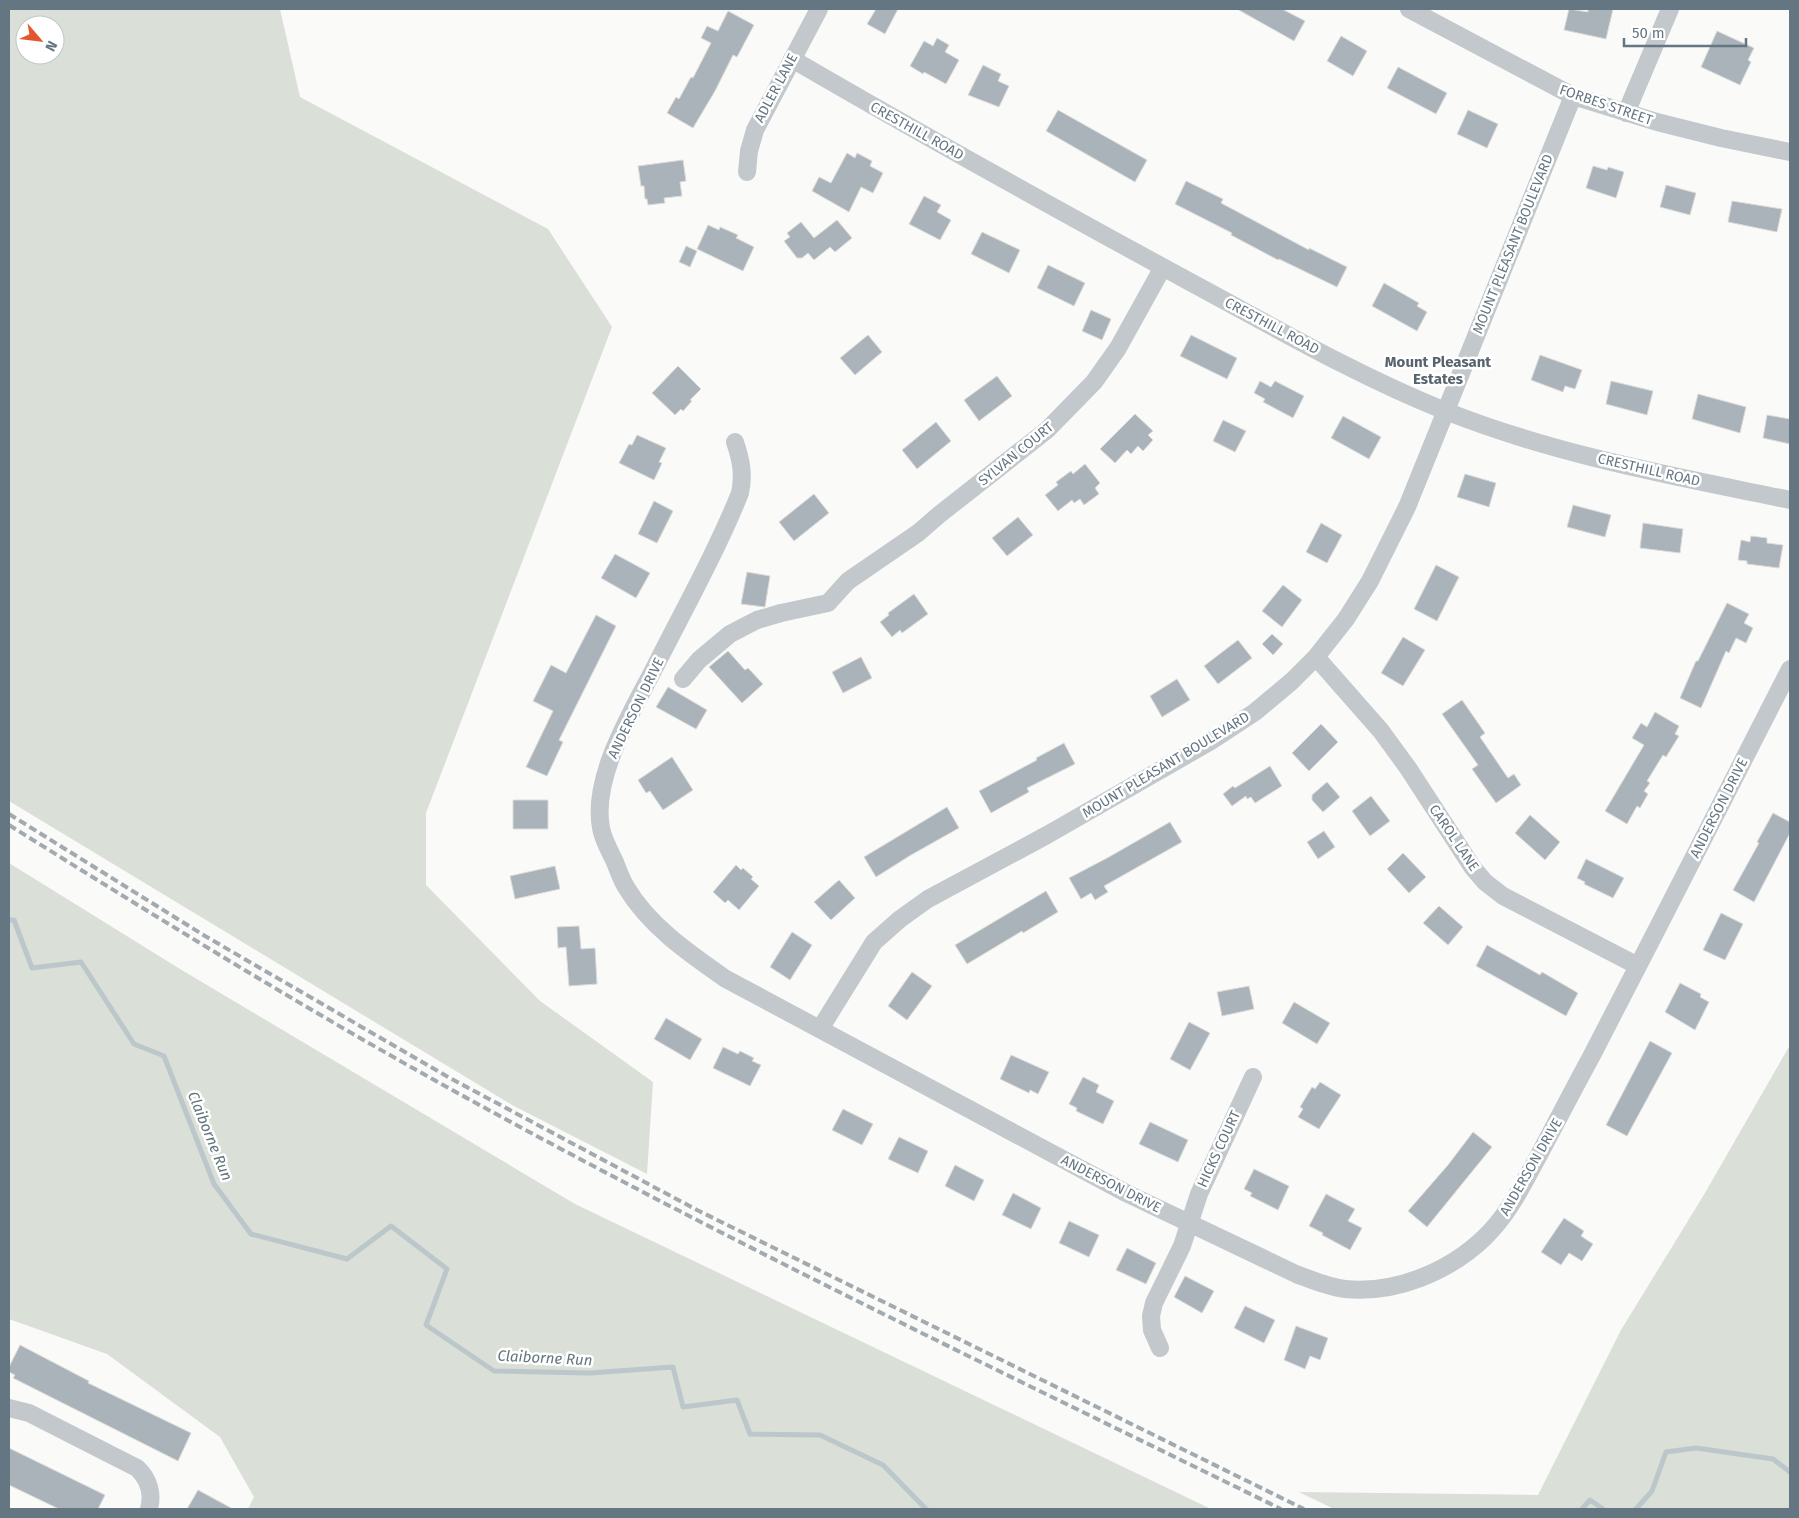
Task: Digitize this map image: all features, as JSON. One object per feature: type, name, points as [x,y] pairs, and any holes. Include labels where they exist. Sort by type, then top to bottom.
[{"type":"street","name":"ADLER LANE","points":[[747,172],[749,151],[755,130],[819,9]]},
{"type":"street","name":"FORBES STREET","points":[[1409,9],[1573,96],[1626,113],[1721,138],[1790,152]]},
{"type":"street","points":[[1626,113],[1670,9]]},
{"type":"street","name":"CRESTHILL ROAD","points":[[792,59],[908,127],[1163,267],[1326,355],[1414,398],[1532,442],[1629,467],[1790,500]]},
{"type":"street","name":"MOUNT PLEASANT BOULEVARD","points":[[820,1029],[874,942],[900,919],[928,899],[1047,835],[1211,742],[1255,712],[1292,682],[1316,657],[1346,619],[1370,582],[1407,507],[1573,96]]},
{"type":"street","name":"SYLVAN COURT","points":[[683,679],[714,646],[736,631],[757,620],[781,612],[828,603],[848,581],[918,533],[1047,430],[1094,382],[1118,348],[1163,267]]},
{"type":"street","name":"ANDERSON DRIVE","points":[[735,442],[741,460],[743,478],[740,492],[677,624],[617,743],[605,774],[600,806],[601,829],[626,887],[644,911],[662,928],[694,956],[726,979],[1117,1188],[1296,1274],[1319,1283],[1343,1289],[1368,1290],[1388,1288],[1416,1280],[1461,1256],[1503,1217],[1556,1123],[1790,669]]},
{"type":"street","name":"CAROL LANE","points":[[1316,657],[1381,731],[1408,768],[1473,868],[1485,882],[1503,896],[1638,966]]},
{"type":"street","name":"HICKS COURT","points":[[1160,1348],[1152,1330],[1151,1316],[1154,1303],[1182,1246],[1199,1194],[1253,1076]]},
{"type":"street","points":[[9,1408],[29,1413],[138,1468],[149,1485],[151,1497],[149,1509]]},
{"type":"shaded area","points":[[9,9],[280,9],[300,97],[548,229],[612,327],[426,813],[426,885],[540,1001],[653,1082],[647,1174],[512,1105],[9,801]]},
{"type":"shaded area","points":[[9,863],[180,969],[575,1204],[1211,1509],[248,1509],[254,1497],[220,1437],[107,1354],[9,1319]]},
{"type":"shaded area","points":[[1790,1045],[1790,1509],[1334,1509],[1299,1492],[1538,1495],[1621,1330],[1702,1198]]},
{"type":"building","points":[[876,9],[898,9],[885,34],[867,24]]},
{"type":"building","points":[[1237,9],[1282,9],[1305,21],[1294,41]]},
{"type":"building","points":[[1569,9],[1588,12],[1588,9],[1613,9],[1606,39],[1564,30]]},
{"type":"building","points":[[728,11],[754,25],[737,57],[733,55],[715,91],[693,128],[667,113],[676,97],[679,99],[691,77],[693,78],[711,43],[701,38],[707,26],[718,31]]},
{"type":"building","points":[[1717,31],[1754,48],[1748,60],[1751,62],[1740,85],[1701,67]]},
{"type":"building","points":[[1341,36],[1367,51],[1353,76],[1327,61]]},
{"type":"building","points":[[937,38],[949,45],[945,52],[959,60],[946,84],[910,66],[924,41],[933,46]]},
{"type":"building","points":[[983,65],[1001,74],[998,81],[1009,86],[999,107],[968,95]]},
{"type":"building","points":[[1398,67],[1447,93],[1436,114],[1387,88]]},
{"type":"building","points":[[1058,110],[1147,160],[1135,182],[1046,131]]},
{"type":"building","points":[[1468,110],[1498,124],[1487,148],[1457,134]]},
{"type":"building","points":[[847,153],[855,158],[857,153],[872,161],[870,166],[883,173],[873,193],[861,187],[849,212],[812,191],[819,177],[831,183]]},
{"type":"building","points":[[683,160],[686,181],[680,182],[682,196],[664,198],[665,203],[648,205],[647,199],[645,199],[644,186],[641,186],[638,166]]},
{"type":"building","points":[[1593,166],[1607,170],[1608,167],[1624,172],[1616,198],[1586,188]]},
{"type":"building","points":[[1186,181],[1223,199],[1221,203],[1309,250],[1309,248],[1347,267],[1337,287],[1278,260],[1231,235],[1232,233],[1175,204]]},
{"type":"building","points":[[1666,185],[1696,193],[1690,215],[1660,207]]},
{"type":"building","points":[[924,196],[941,205],[937,212],[951,220],[940,240],[909,224]]},
{"type":"building","points":[[1732,201],[1782,209],[1777,232],[1728,222]]},
{"type":"building","points":[[837,220],[852,238],[835,252],[830,247],[814,260],[808,253],[802,258],[797,258],[784,241],[790,237],[787,233],[801,222],[814,238]]},
{"type":"building","points":[[708,225],[719,230],[720,227],[738,235],[736,238],[754,247],[743,271],[697,249]]},
{"type":"building","points":[[982,232],[1020,250],[1009,273],[971,254]]},
{"type":"building","points":[[686,246],[697,251],[690,267],[679,262]]},
{"type":"building","points":[[1048,265],[1085,283],[1074,306],[1037,288]]},
{"type":"building","points":[[1384,283],[1419,303],[1417,306],[1427,312],[1417,331],[1372,306]]},
{"type":"building","points":[[1091,310],[1111,319],[1102,340],[1082,331]]},
{"type":"building","points":[[868,335],[882,352],[855,375],[840,358]]},
{"type":"building","points":[[1191,335],[1237,358],[1227,379],[1180,356]]},
{"type":"building","points":[[1540,355],[1582,370],[1575,389],[1565,386],[1563,392],[1531,380]]},
{"type":"building","points":[[678,366],[701,389],[690,400],[692,401],[683,411],[681,409],[675,415],[652,393]]},
{"type":"building","points":[[997,376],[1012,396],[979,421],[964,400]]},
{"type":"building","points":[[1260,381],[1271,387],[1275,381],[1304,396],[1293,418],[1263,402],[1265,399],[1254,393]]},
{"type":"building","points":[[1611,381],[1653,391],[1647,415],[1606,404]]},
{"type":"building","points":[[1698,394],[1746,407],[1740,433],[1692,419]]},
{"type":"building","points":[[1135,414],[1153,431],[1148,435],[1153,440],[1143,451],[1138,446],[1131,454],[1127,450],[1115,463],[1100,449]]},
{"type":"building","points":[[1767,415],[1790,419],[1790,444],[1763,438]]},
{"type":"building","points":[[1343,416],[1381,437],[1369,459],[1331,438]]},
{"type":"building","points":[[1223,420],[1246,431],[1235,452],[1213,441]]},
{"type":"building","points":[[936,422],[951,441],[917,469],[902,450]]},
{"type":"building","points":[[637,435],[666,448],[659,462],[662,463],[654,480],[619,463],[629,444],[632,445]]},
{"type":"building","points":[[1085,464],[1100,483],[1095,488],[1099,494],[1084,505],[1080,499],[1074,503],[1072,500],[1058,511],[1045,495],[1058,485],[1056,482],[1071,471],[1073,474]]},
{"type":"building","points":[[1465,474],[1496,483],[1489,507],[1457,497]]},
{"type":"building","points":[[814,494],[829,513],[794,541],[779,522]]},
{"type":"building","points":[[654,501],[673,511],[657,543],[638,534]]},
{"type":"building","points":[[1573,505],[1611,515],[1605,537],[1567,527]]},
{"type":"building","points":[[1018,517],[1033,535],[1007,556],[992,538]]},
{"type":"building","points":[[1321,523],[1342,535],[1327,563],[1306,552]]},
{"type":"building","points":[[1643,523],[1683,529],[1680,553],[1640,548]]},
{"type":"building","points":[[1751,536],[1767,538],[1767,543],[1783,545],[1779,568],[1747,564],[1747,561],[1738,560],[1741,540],[1750,542]]},
{"type":"building","points":[[615,554],[650,573],[636,598],[601,578]]},
{"type":"building","points":[[1436,565],[1459,577],[1437,621],[1414,609]]},
{"type":"building","points":[[747,572],[770,576],[765,607],[741,604]]},
{"type":"building","points":[[1283,585],[1302,600],[1282,627],[1262,611]]},
{"type":"building","points":[[914,594],[928,614],[902,633],[900,630],[892,637],[880,622],[889,615],[888,613]]},
{"type":"building","points":[[1727,603],[1749,614],[1744,623],[1753,628],[1746,643],[1736,638],[1729,653],[1726,651],[1701,708],[1680,698],[1696,661],[1698,661]]},
{"type":"building","points":[[596,615],[616,626],[559,740],[563,742],[547,776],[526,767],[553,711],[533,701],[551,665],[566,673]]},
{"type":"building","points":[[1272,634],[1283,644],[1273,655],[1262,644]]},
{"type":"building","points":[[1403,637],[1425,650],[1403,686],[1381,673]]},
{"type":"building","points":[[1238,640],[1252,658],[1218,684],[1204,666]]},
{"type":"building","points":[[728,651],[745,670],[748,668],[763,684],[742,703],[709,667]]},
{"type":"building","points":[[861,657],[872,678],[843,693],[832,672]]},
{"type":"building","points":[[1177,679],[1190,700],[1162,717],[1150,696]]},
{"type":"building","points":[[668,687],[707,710],[696,729],[656,707]]},
{"type":"building","points":[[1462,700],[1485,733],[1480,737],[1508,778],[1514,774],[1521,785],[1496,803],[1472,769],[1478,765],[1442,714]]},
{"type":"building","points":[[1655,712],[1679,726],[1675,734],[1679,736],[1666,757],[1663,755],[1647,781],[1650,783],[1644,791],[1648,794],[1640,808],[1637,806],[1627,824],[1605,811],[1644,745],[1632,738],[1641,723],[1647,727]]},
{"type":"building","points":[[1321,724],[1338,742],[1309,771],[1292,753]]},
{"type":"building","points":[[1064,743],[1075,764],[1027,788],[1029,792],[991,813],[979,791],[1037,760],[1036,758]]},
{"type":"building","points":[[672,757],[693,790],[663,810],[650,791],[646,793],[638,780]]},
{"type":"building","points":[[1270,766],[1282,786],[1255,803],[1251,797],[1247,799],[1246,796],[1232,806],[1223,794],[1233,786],[1235,788]]},
{"type":"building","points":[[1327,782],[1340,797],[1323,812],[1312,800],[1312,795]]},
{"type":"building","points":[[1371,796],[1390,821],[1370,836],[1352,811]]},
{"type":"building","points":[[513,800],[548,800],[548,829],[513,829]]},
{"type":"building","points":[[947,807],[959,828],[876,877],[864,857]]},
{"type":"building","points":[[1773,813],[1790,822],[1790,833],[1754,902],[1733,890]]},
{"type":"building","points":[[1530,815],[1560,842],[1545,860],[1515,833]]},
{"type":"building","points":[[1170,822],[1182,842],[1104,886],[1108,892],[1095,900],[1091,893],[1081,899],[1069,878]]},
{"type":"building","points":[[1324,831],[1335,847],[1318,859],[1307,842]]},
{"type":"building","points":[[1403,853],[1426,877],[1409,893],[1387,869]]},
{"type":"building","points":[[1586,859],[1624,878],[1613,898],[1584,884],[1585,882],[1577,878]]},
{"type":"building","points":[[736,865],[741,870],[743,868],[753,877],[751,879],[759,886],[739,910],[728,900],[725,903],[713,892]]},
{"type":"building","points":[[555,866],[560,889],[515,899],[510,876]]},
{"type":"building","points":[[839,880],[855,898],[831,920],[814,902]]},
{"type":"building","points":[[1046,891],[1058,912],[967,964],[955,945]]},
{"type":"building","points":[[1439,906],[1463,927],[1448,945],[1423,923]]},
{"type":"building","points":[[1721,913],[1743,924],[1725,960],[1703,950]]},
{"type":"building","points":[[579,926],[581,949],[595,948],[597,984],[569,986],[566,947],[558,948],[557,927]]},
{"type":"building","points":[[792,932],[812,945],[790,980],[770,967]]},
{"type":"building","points":[[1487,945],[1540,975],[1542,972],[1578,993],[1566,1016],[1476,966]]},
{"type":"building","points":[[912,972],[932,986],[907,1020],[888,1006]]},
{"type":"building","points":[[1680,983],[1701,994],[1700,997],[1709,1002],[1695,1030],[1665,1012]]},
{"type":"building","points":[[1249,986],[1254,1009],[1222,1016],[1217,992]]},
{"type":"building","points":[[1294,1002],[1330,1023],[1317,1044],[1282,1023]]},
{"type":"building","points":[[666,1018],[702,1039],[690,1060],[654,1039]]},
{"type":"building","points":[[1189,1022],[1210,1033],[1190,1070],[1170,1059]]},
{"type":"building","points":[[1650,1041],[1672,1053],[1627,1136],[1606,1125]]},
{"type":"building","points":[[723,1047],[738,1054],[740,1051],[754,1058],[752,1061],[761,1065],[750,1086],[713,1068]]},
{"type":"building","points":[[1011,1055],[1049,1072],[1038,1094],[1030,1090],[1029,1093],[1000,1079]]},
{"type":"building","points":[[1083,1077],[1099,1085],[1096,1092],[1114,1101],[1103,1124],[1076,1111],[1077,1108],[1069,1104]]},
{"type":"building","points":[[1320,1082],[1341,1095],[1319,1129],[1298,1117],[1303,1109],[1300,1107],[1312,1087],[1315,1089]]},
{"type":"building","points":[[843,1109],[873,1124],[862,1145],[832,1130]]},
{"type":"building","points":[[1150,1122],[1188,1140],[1178,1162],[1139,1144]]},
{"type":"building","points":[[1473,1132],[1492,1147],[1427,1227],[1408,1211],[1448,1165]]},
{"type":"building","points":[[899,1137],[928,1151],[918,1173],[888,1159]]},
{"type":"building","points":[[955,1165],[984,1180],[974,1201],[945,1186]]},
{"type":"building","points":[[1254,1169],[1289,1186],[1278,1210],[1250,1196],[1252,1193],[1244,1189]]},
{"type":"building","points":[[1013,1193],[1041,1208],[1031,1229],[1002,1215]]},
{"type":"building","points":[[1326,1194],[1355,1209],[1348,1221],[1362,1228],[1350,1250],[1309,1226]]},
{"type":"building","points":[[1564,1218],[1584,1231],[1581,1236],[1593,1244],[1582,1261],[1569,1253],[1561,1265],[1541,1252]]},
{"type":"building","points":[[1069,1221],[1099,1235],[1089,1257],[1059,1243]]},
{"type":"building","points":[[1127,1248],[1156,1263],[1146,1284],[1116,1270]]},
{"type":"building","points":[[1185,1276],[1214,1291],[1202,1313],[1174,1297]]},
{"type":"building","points":[[1245,1306],[1275,1320],[1264,1343],[1234,1328]]},
{"type":"building","points":[[1296,1326],[1328,1338],[1320,1360],[1310,1356],[1305,1369],[1284,1360]]},
{"type":"building","points":[[20,1345],[89,1381],[88,1383],[191,1433],[178,1461],[13,1378],[15,1375],[9,1372],[9,1367]]},
{"type":"building","points":[[9,1448],[105,1495],[98,1509],[59,1509],[9,1485]]},
{"type":"building","points":[[198,1490],[233,1509],[187,1509]]},
{"type":"waterway","name":"Claiborne Run","points":[[9,920],[14,920],[32,968],[81,962],[134,1044],[164,1056],[214,1184],[251,1234],[347,1259],[391,1226],[447,1269],[426,1325],[494,1371],[590,1373],[673,1367],[683,1407],[737,1400],[750,1434],[820,1435],[883,1465],[926,1509]]},
{"type":"waterway","name":"Claiborne Run","points":[[1636,1509],[1652,1491],[1666,1452],[1696,1448],[1773,1459],[1790,1472]]},
{"type":"waterway","name":"Claiborne Run","points":[[1582,1509],[1590,1500],[1603,1509]]},
{"type":"railway","points":[[9,814],[205,936],[448,1077],[697,1210],[1304,1509]]},
{"type":"railway","points":[[9,825],[171,926],[280,991],[445,1086],[548,1142],[755,1250],[1281,1509]]},
{"type":"district","name":"Mount Pleasant Estates","points":[[1438,370]]}]
